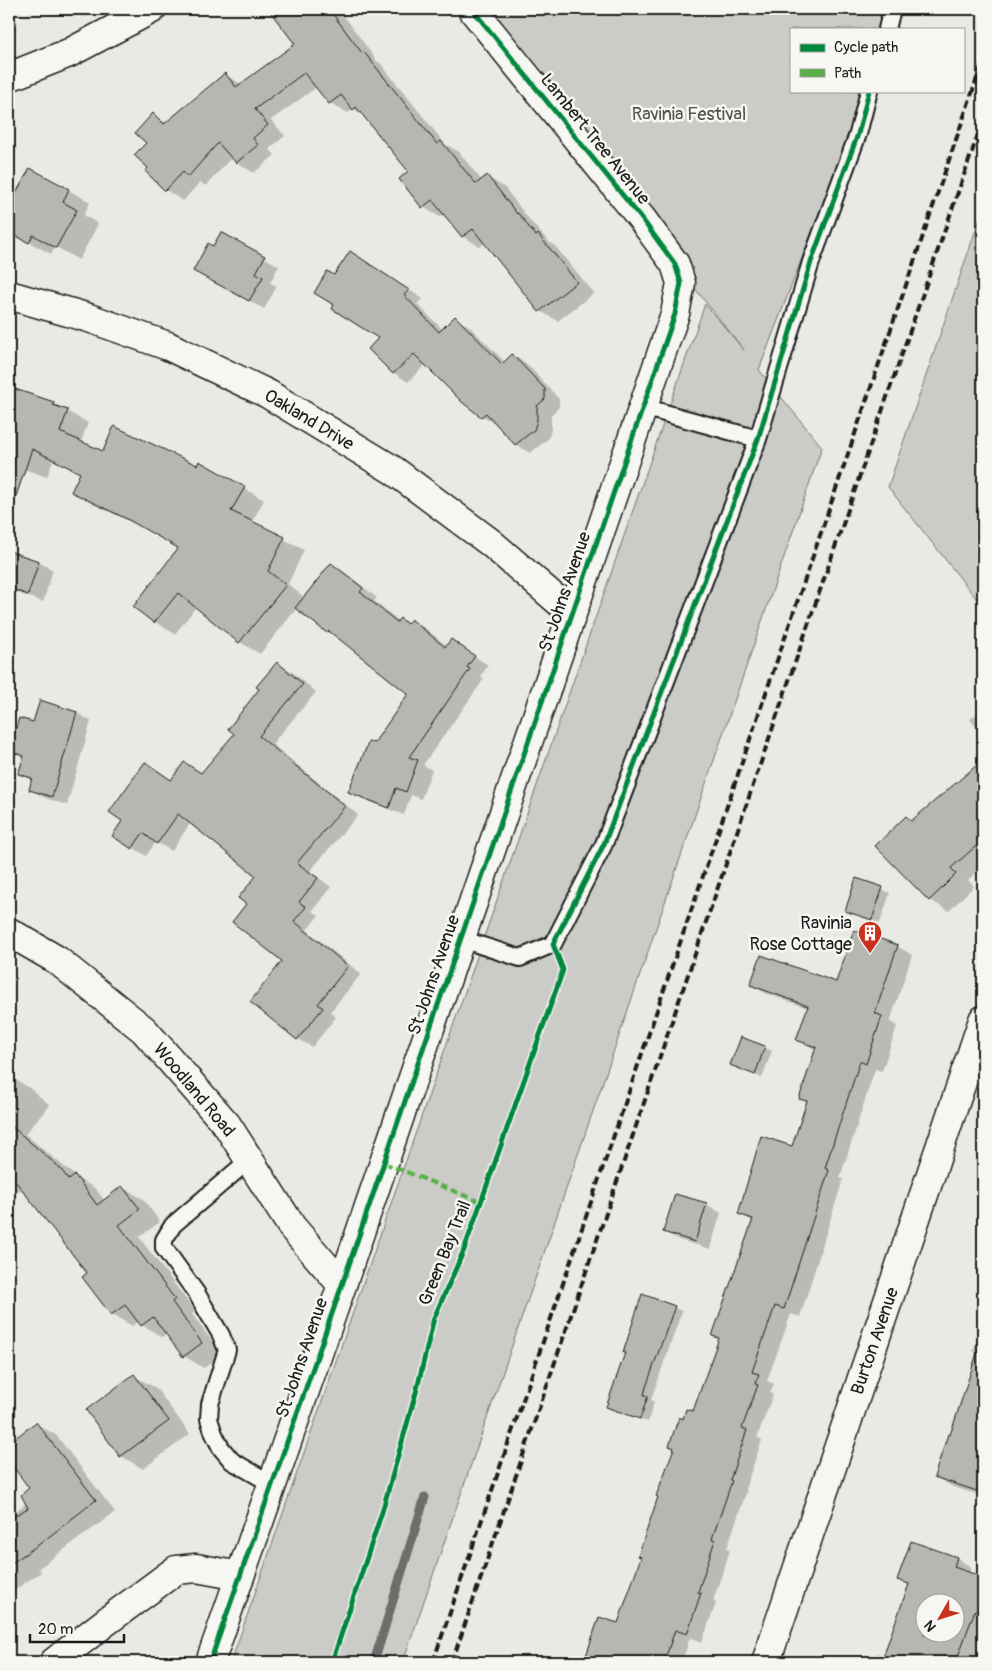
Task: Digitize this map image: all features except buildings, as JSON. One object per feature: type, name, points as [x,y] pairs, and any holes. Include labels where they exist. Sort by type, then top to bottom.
[{"type":"street","points":[[9,76],[70,53],[152,9]]},
{"type":"street","name":"Lambert Tree Avenue","points":[[472,9],[642,218],[675,264],[681,283],[679,295]]},
{"type":"street","name":"Oakland Drive","points":[[9,295],[89,318],[168,346],[268,394],[393,470],[491,543],[572,613]]},
{"type":"street","name":"St Johns Avenue","points":[[210,1662],[342,1285],[675,314],[679,295]]},
{"type":"street","name":"Woodland Road","points":[[9,932],[57,960],[144,1030],[227,1125],[292,1227],[342,1285]]},
{"type":"street","name":"Burton Avenue","points":[[766,1662],[983,1020]]},
{"type":"street","points":[[54,1662],[176,1570],[196,1568],[240,1576]]},
{"type":"lane","points":[[887,28],[892,9]]},
{"type":"lane","points":[[460,939],[520,958],[553,944],[604,844],[758,439],[811,262],[858,134],[870,92]]},
{"type":"lane","points":[[643,407],[758,439]]},
{"type":"lane","points":[[249,1160],[173,1225],[164,1240],[164,1248],[197,1294],[221,1335],[227,1350],[210,1404],[209,1419],[214,1434],[221,1448],[232,1461],[272,1484]]},
{"type":"green space","name":"Ravinia Festival","points":[[472,9],[897,9],[890,28],[790,28],[790,92],[866,92],[759,370],[822,447],[403,1662],[231,1662],[705,304],[744,350]]},
{"type":"green space","points":[[983,209],[983,607],[888,487]]},
{"type":"waterway","points":[[374,1662],[425,1497]]},
{"type":"railway","points":[[433,1662],[983,61]]},
{"type":"railway","points":[[452,1662],[983,120]]},
{"type":"marked path","points":[[384,1163],[481,1202]]},
{"type":"cycle path","points":[[210,1662],[342,1285],[675,314],[681,283],[675,264],[642,219],[472,9]]},
{"type":"cycle path","name":"Green Bay Trail","points":[[332,1662],[382,1512],[417,1389],[434,1318],[464,1250],[563,970],[553,944],[604,844],[758,439],[811,262],[858,134],[869,92]]},
{"type":"place","name":"Ravinia Rose Cottage","points":[[870,954]]}]
